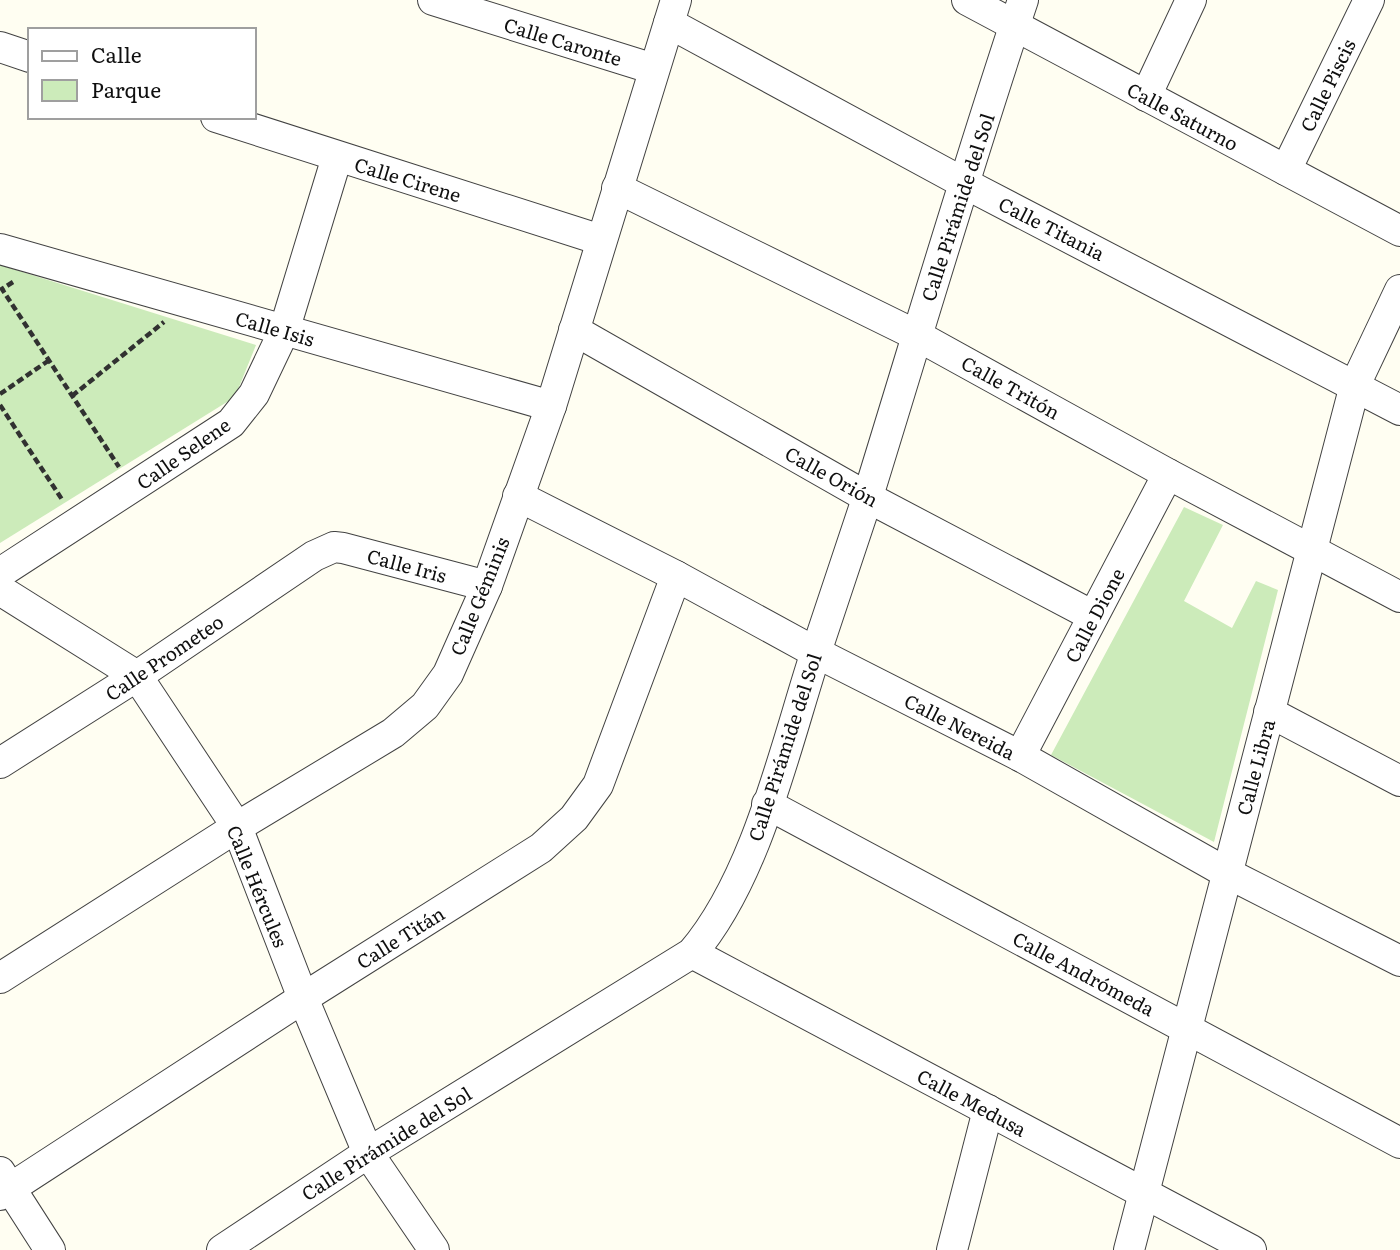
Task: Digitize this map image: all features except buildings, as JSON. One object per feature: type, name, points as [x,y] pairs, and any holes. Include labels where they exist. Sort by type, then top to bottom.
[{"type":"street","name":"Calle Caronte","points":[[433,0],[654,69]]},
{"type":"street","name":"Calle Saturno","points":[[967,0],[1019,12],[1146,96],[1400,231]]},
{"type":"street","points":[[1146,96],[1191,0]]},
{"type":"street","name":"Calle Piscis","points":[[1286,170],[1369,0]]},
{"type":"street","name":"Calle Géminis","points":[[0,978],[237,827],[393,733],[425,706],[448,674],[487,586],[551,406],[673,12]]},
{"type":"street","name":"Calle Titania","points":[[673,12],[964,183],[1400,410]]},
{"type":"street","name":"Calle Pirámide del Sol","points":[[232,1248],[368,1153],[692,954],[709,933],[728,902],[768,804],[1019,12]]},
{"type":"street","points":[[0,47],[28,56]]},
{"type":"street","name":"Calle Cirene","points":[[222,119],[601,240]]},
{"type":"street","name":"Calle Selene","points":[[0,573],[231,423],[254,394],[284,331],[337,157]]},
{"type":"street","name":"Calle Tritón","points":[[617,188],[916,335],[1168,474],[1400,597]]},
{"type":"street","name":"Calle Isis","points":[[0,249],[551,406]]},
{"type":"street","name":"Calle Libra","points":[[1129,1250],[1354,385],[1400,290]]},
{"type":"street","name":"Calle Orión","points":[[574,330],[867,497],[1093,616]]},
{"type":"street","name":"Calle Dione","points":[[1020,757],[1168,474]]},
{"type":"street","name":"Calle Nereida","points":[[518,496],[1020,757],[1227,873],[1400,961]]},
{"type":"street","name":"Calle Iris","points":[[327,549],[343,548],[487,586]]},
{"type":"street","name":"Calle Prometeo","points":[[0,763],[137,676],[327,549]]},
{"type":"street","name":"Calle Titán","points":[[4,1185],[541,848],[574,818],[598,785],[676,576]]},
{"type":"street","name":"Calle Hércules","points":[[0,590],[137,676],[237,827],[303,998],[368,1153],[434,1250]]},
{"type":"street","points":[[1269,712],[1400,781]]},
{"type":"street","name":"Calle Andrómeda","points":[[768,804],[1400,1143]]},
{"type":"street","name":"Calle Medusa","points":[[692,954],[1251,1250]]},
{"type":"street","points":[[952,1250],[988,1110]]},
{"type":"street","points":[[4,1185],[50,1250]]},
{"type":"path","points":[[42,261],[2,289],[133,488]]},
{"type":"path","points":[[72,396],[188,303]]},
{"type":"path","points":[[0,394],[49,361]]},
{"type":"path","points":[[0,405],[78,523]]},
{"type":"green space","points":[[0,265],[256,345],[235,397],[0,543]]},
{"type":"green space","points":[[1184,507],[1223,525],[1184,601],[1232,628],[1256,581],[1278,590],[1214,842],[1051,755]]}]
